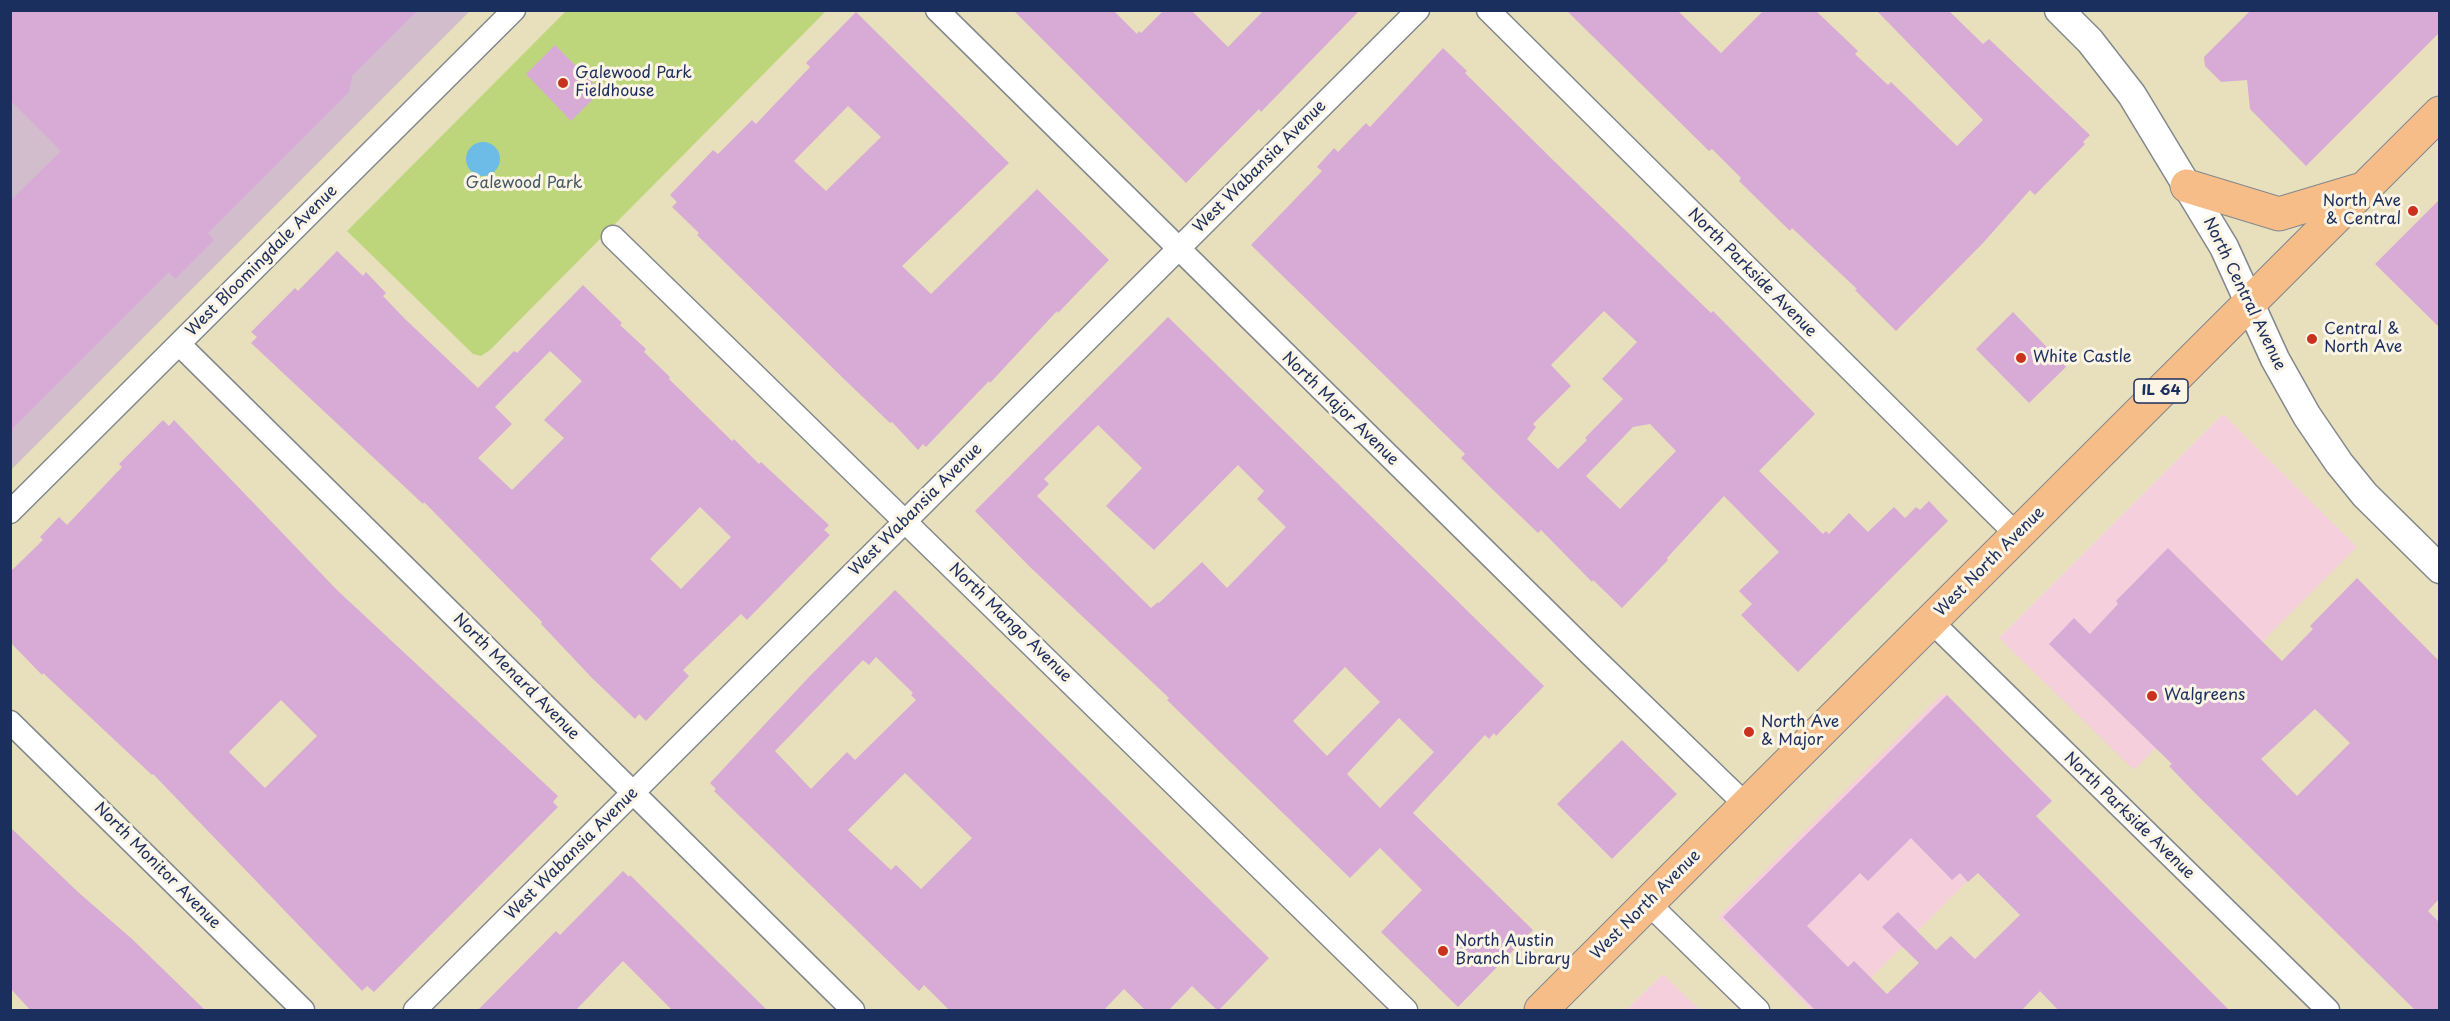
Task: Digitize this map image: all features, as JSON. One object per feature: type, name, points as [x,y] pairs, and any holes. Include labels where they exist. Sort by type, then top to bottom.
[{"type":"main road","name":"West North Avenue","points":[[1541,1011],[2439,113]]},
{"type":"main road","points":[[2187,186],[2279,214],[2364,189]]},
{"type":"street","name":"West Bloomingdale Avenue","points":[[10,512],[514,10]]},
{"type":"street","name":"North Major Avenue","points":[[936,10],[1746,805]]},
{"type":"street","name":"West Wabansia Avenue","points":[[415,1011],[1418,10]]},
{"type":"street","name":"North Parkside Avenue","points":[[1488,10],[2017,535]]},
{"type":"street","name":"North Central Avenue","points":[[2059,10],[2090,41],[2132,94],[2224,247],[2275,359],[2307,416],[2339,463],[2365,495],[2439,570]]},
{"type":"street","name":"North Mango Avenue","points":[[614,237],[1406,1011]]},
{"type":"street","name":"North Menard Avenue","points":[[179,344],[853,1011]]},
{"type":"street","name":"North Parkside Avenue","points":[[1931,621],[2328,1011]]},
{"type":"street","name":"North Monitor Avenue","points":[[10,722],[303,1011]]},
{"type":"street","points":[[1648,903],[1758,1011]]},
{"type":"shaded area","points":[[11,11],[470,11],[11,470]]},
{"type":"shaded area","points":[[2223,414],[2357,547],[2134,770],[1999,638]]},
{"type":"shaded area","points":[[1943,693],[2050,798],[1839,1010],[1811,1010],[1718,917]]},
{"type":"shaded area","points":[[1663,974],[1700,1010],[1626,1010]]},
{"type":"green space","name":"Galewood Park","points":[[566,11],[826,11],[490,350],[481,356],[473,354],[347,231]]},
{"type":"water","points":[[483,142],[495,147],[500,159],[495,171],[483,176],[471,171],[466,159],[471,147]]},
{"type":"building","points":[[10,10],[418,10],[352,76],[349,92],[208,233],[214,240],[175,279],[169,272],[10,431],[10,201],[61,151],[10,100]]},
{"type":"building","points":[[1013,10],[1113,10],[1137,34],[1139,31],[1141,33],[1164,10],[1191,10],[1228,47],[1264,10],[1360,10],[1261,112],[1259,109],[1186,183]]},
{"type":"building","points":[[1566,10],[1677,10],[1721,53],[1764,10],[1815,10],[1858,51],[1855,54],[1888,85],[1891,82],[1957,146],[1983,120],[1876,10],[1948,10],[1983,44],[1989,39],[2090,135],[2083,142],[2085,144],[2035,195],[2030,190],[1983,243],[1896,331],[1855,290],[1857,289],[1792,228],[1790,231],[1739,181],[1741,178],[1712,149],[1709,151]]},
{"type":"building","points":[[2251,10],[2439,10],[2439,33],[2306,166],[2250,109],[2247,80],[2221,82],[2205,66],[2204,57]]},
{"type":"building","points":[[856,12],[1009,163],[902,266],[931,294],[1037,189],[1109,260],[926,447],[923,444],[918,450],[892,422],[890,423],[845,380],[697,235],[699,233],[672,207],[677,202],[670,195],[713,150],[718,154],[752,120],[756,124],[810,67],[806,63]],"holes":[[[848,106],[881,137],[826,191],[794,161]]]},
{"type":"building","name":"Galewood Park Fieldhouse","points":[[555,45],[601,91],[571,121],[526,74]]},
{"type":"building","points":[[1443,48],[1467,71],[1465,73],[1555,162],[1711,313],[1713,311],[1815,414],[1759,471],[1823,534],[1826,531],[1829,534],[1849,513],[1868,532],[1894,507],[1905,518],[1916,507],[1920,510],[1929,501],[1948,521],[1798,672],[1741,615],[1752,604],[1739,591],[1779,552],[1724,496],[1622,608],[1593,580],[1592,582],[1541,530],[1538,533],[1489,486],[1461,458],[1465,454],[1251,245],[1322,171],[1317,167],[1334,148],[1338,152],[1366,123],[1370,127]],"holes":[[[1604,311],[1637,342],[1602,379],[1623,399],[1558,469],[1527,439],[1536,427],[1533,424],[1571,386],[1551,365]],[[1650,424],[1676,451],[1620,509],[1586,476],[1633,427]]]},
{"type":"building","points":[[2439,200],[2439,327],[2375,264]]},
{"type":"building","points":[[337,251],[363,276],[366,272],[386,293],[383,296],[405,319],[478,388],[514,351],[517,353],[583,285],[646,349],[644,352],[670,377],[669,379],[732,441],[734,439],[759,464],[761,462],[829,525],[824,530],[830,535],[747,620],[741,614],[683,670],[689,676],[646,721],[639,714],[635,719],[592,678],[541,624],[542,622],[424,502],[423,504],[251,343],[257,337],[251,332],[295,288],[298,291]],"holes":[[[550,351],[582,381],[544,420],[564,438],[512,490],[478,458],[512,424],[495,407]],[[700,507],[731,537],[681,589],[650,559]]]},
{"type":"building","name":"White Castle","points":[[2013,312],[2066,367],[2029,403],[1976,349]]},
{"type":"building","points":[[1168,317],[1544,686],[1496,736],[1494,733],[1489,739],[1485,735],[1413,813],[1533,930],[1458,1007],[1381,932],[1422,890],[1380,848],[1350,878],[1167,700],[1169,698],[1030,567],[975,511]],"holes":[[[1098,425],[1142,468],[1106,506],[1154,550],[1238,465],[1264,491],[1257,499],[1286,527],[1227,588],[1202,562],[1151,608],[1037,496],[1049,484],[1044,479]],[[1345,667],[1380,702],[1327,756],[1293,721]],[[1399,718],[1434,752],[1380,808],[1347,774]]]},
{"type":"building","points":[[163,420],[169,426],[174,420],[337,590],[558,796],[553,802],[558,807],[374,992],[367,986],[362,991],[153,774],[43,673],[42,675],[10,642],[10,572],[43,540],[40,537],[59,517],[67,525],[122,467],[119,464]],"holes":[[[281,700],[317,736],[265,788],[229,752]]]},
{"type":"building","points":[[2168,548],[2282,661],[2313,629],[2310,626],[2357,578],[2439,661],[2439,899],[2428,911],[2439,922],[2439,1011],[2416,1011],[2195,793],[2169,766],[2172,764],[2049,644],[2074,618],[2090,634],[2118,604],[2116,601]],"holes":[[[2315,709],[2350,743],[2297,796],[2261,759]]]},
{"type":"building","points":[[895,590],[1269,958],[1218,1011],[1192,986],[1168,1011],[1146,1011],[1124,989],[1103,1011],[950,1011],[924,985],[919,991],[714,791],[716,789],[710,783],[808,678]],"holes":[[[876,657],[913,693],[911,695],[916,700],[855,760],[847,752],[811,789],[775,751],[863,660],[869,665]],[[905,773],[972,838],[921,889],[896,865],[891,870],[848,830]]]},
{"type":"building","points":[[1947,695],[2052,801],[2036,816],[2230,1011],[2059,1011],[2040,991],[2021,1011],[1816,1011],[1723,917]],"holes":[[[1911,838],[1952,880],[1960,873],[1968,882],[1978,873],[2020,915],[1975,959],[1951,936],[1936,950],[1898,912],[1882,927],[1919,963],[1887,994],[1854,961],[1848,967],[1807,926],[1860,873],[1868,881]]]},
{"type":"building","points":[[1622,740],[1677,794],[1612,859],[1557,804]]},
{"type":"building","points":[[10,827],[78,892],[132,939],[206,1011],[31,1011],[10,988]]},
{"type":"building","points":[[623,871],[629,877],[630,875],[768,1011],[673,1011],[623,961],[575,1011],[477,1011],[556,931],[560,935]]},
{"type":"place","name":"Galewood Park Fieldhouse","points":[[563,83]]},
{"type":"place","name":"North Ave & Central","points":[[2413,211]]},
{"type":"place","name":"Central & North Ave","points":[[2312,339]]},
{"type":"place","name":"White Castle","points":[[2021,358]]},
{"type":"place","name":"Walgreens","points":[[2152,696]]},
{"type":"place","name":"North Ave & Major","points":[[1749,732]]},
{"type":"place","name":"North Austin Branch Library","points":[[1443,951]]}]
